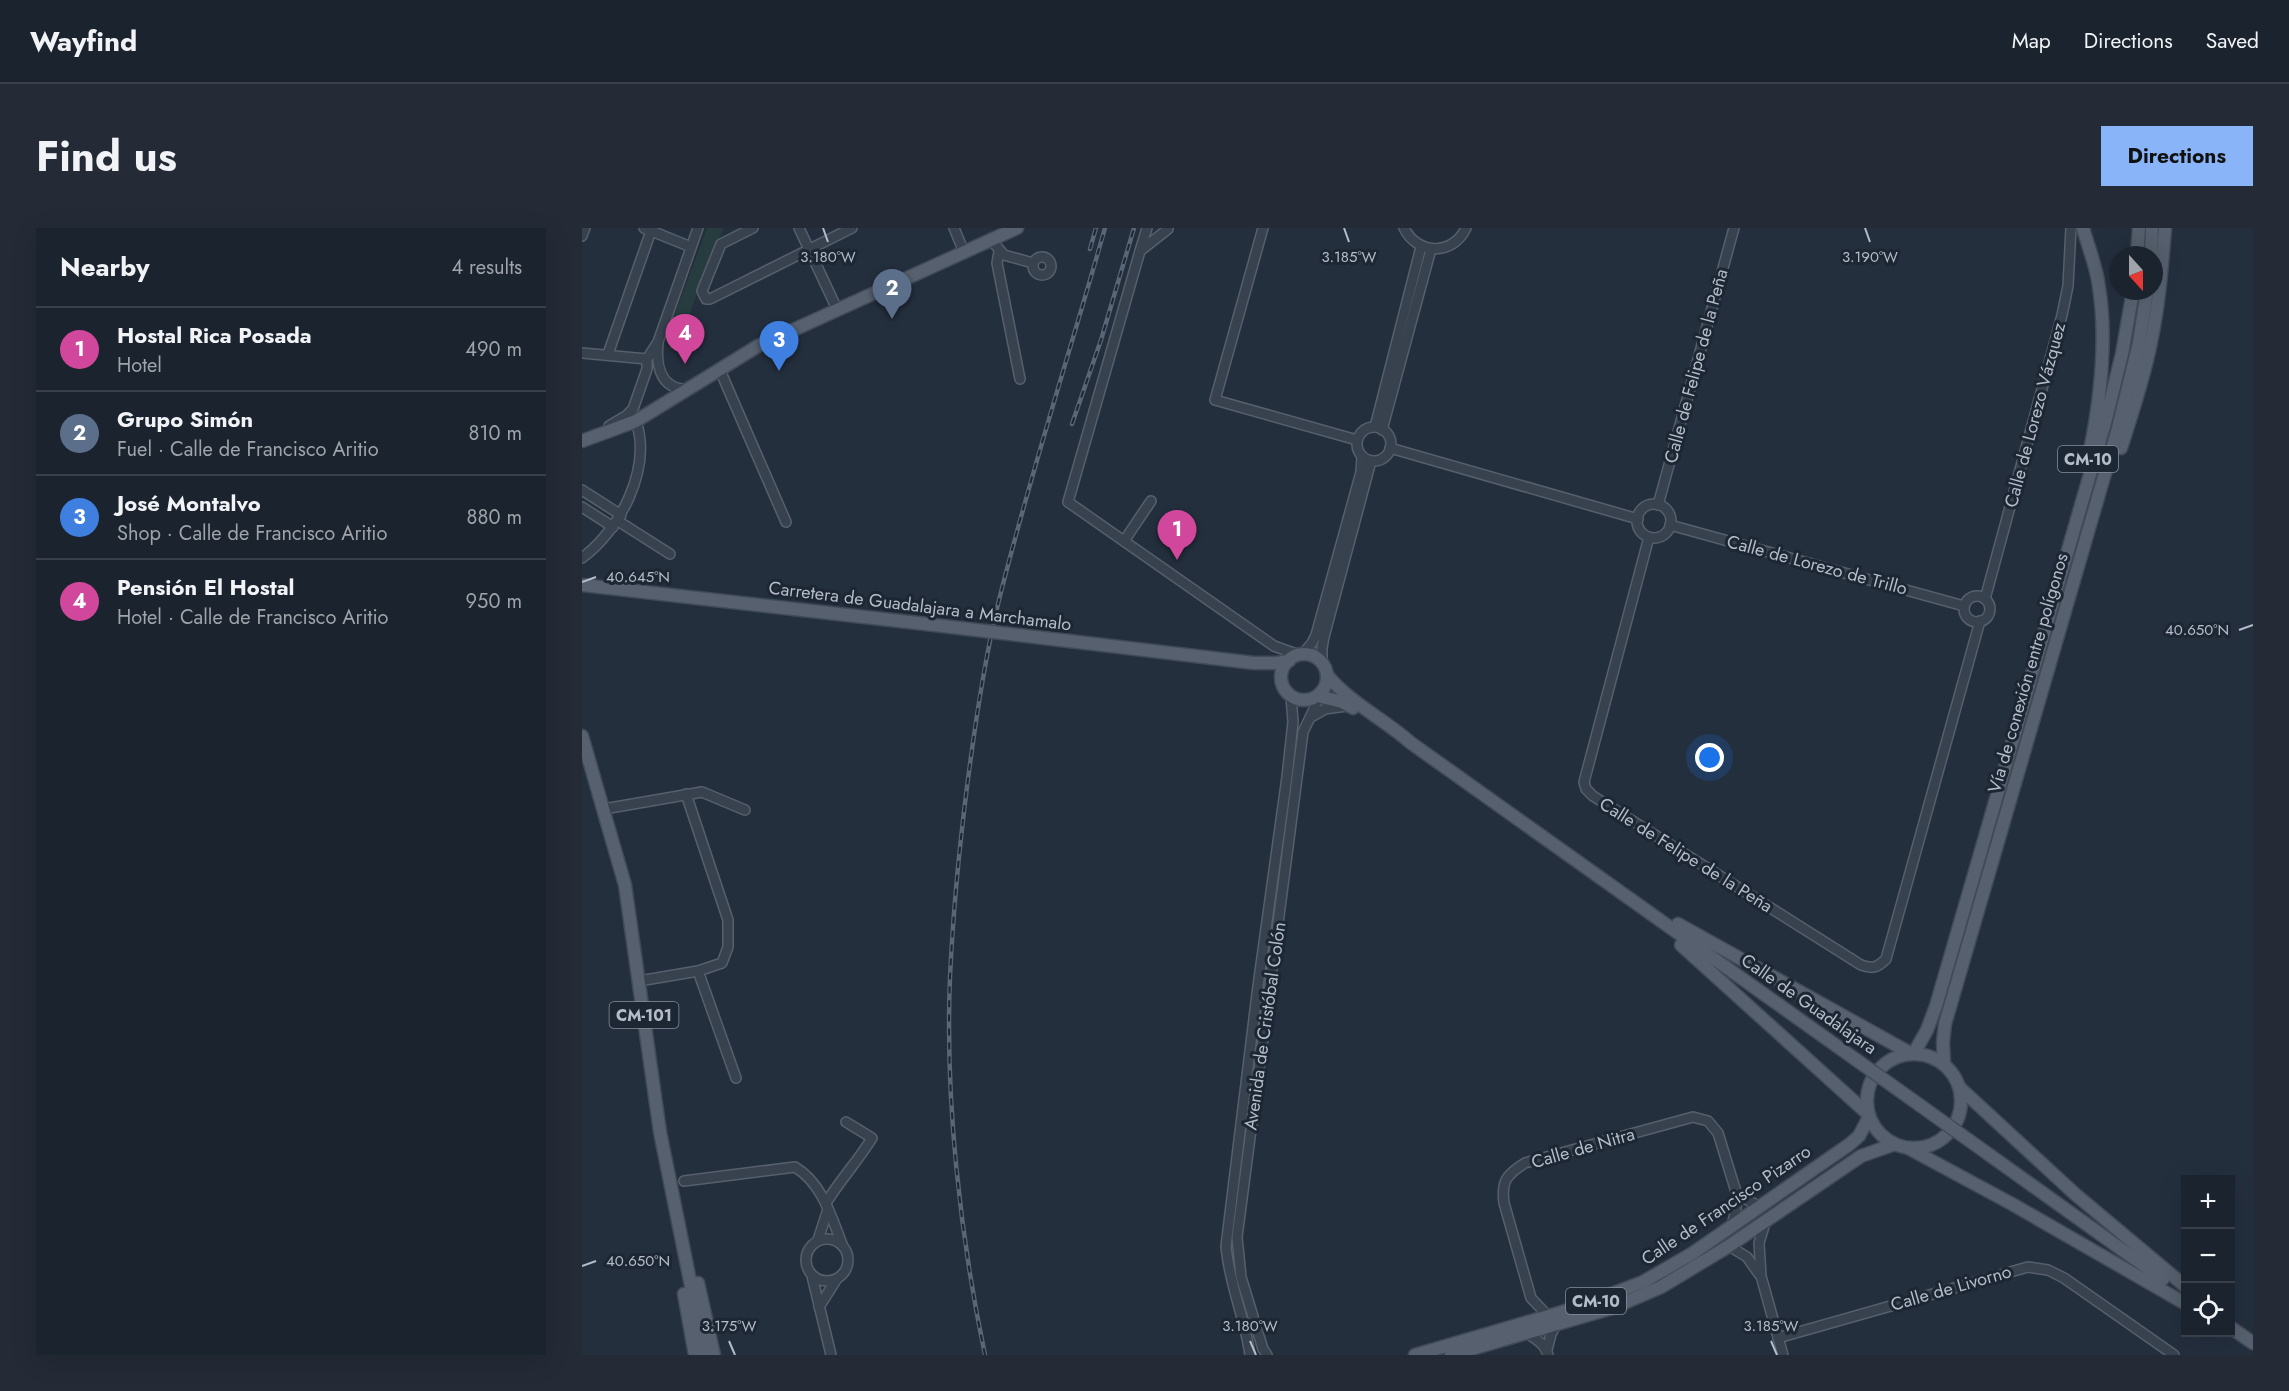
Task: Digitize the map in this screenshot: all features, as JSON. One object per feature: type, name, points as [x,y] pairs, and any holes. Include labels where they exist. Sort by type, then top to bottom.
[{"type":"main road","points":[[582,441],[636,421],[758,346],[964,252],[996,246],[1017,228]]},
{"type":"main road","name":"CM-10","points":[[2028,687],[2061,553],[2089,453],[2097,412],[2102,355],[2102,304],[2095,265],[2083,228]]},
{"type":"main road","points":[[2138,246],[2139,228]]},
{"type":"main road","points":[[2151,246],[2152,228]]},
{"type":"main road","name":"CM-10","points":[[2041,694],[2063,643],[2144,373],[2158,303],[2165,228]]},
{"type":"main road","name":"Vía de conexión entre polígonos","points":[[1912,1053],[1927,1030],[2028,687],[2106,419],[2122,354],[2131,300]]},
{"type":"main road","name":"Vía de conexión entre polígonos","points":[[1944,1064],[1945,1024],[2125,403],[2139,343],[2146,300]]},
{"type":"main road","points":[[582,435],[634,416],[703,378]]},
{"type":"main road","name":"Carretera de Guadalajara a Marchamalo","points":[[582,585],[1254,663],[1292,659]]},
{"type":"main road","points":[[1314,657],[1322,663],[1327,675],[1325,687],[1318,696],[1305,700],[1292,696],[1284,689],[1281,677],[1292,659],[1314,657]]},
{"type":"main road","name":"Carretera de Guadalajara a Marchamalo","points":[[1254,663],[1281,677]]},
{"type":"main road","name":"Calle de Guadalajara","points":[[1327,675],[1341,691],[1393,727],[1411,743]]},
{"type":"main road","name":"Calle de Guadalajara","points":[[1318,696],[1349,706],[1411,743],[2181,1291]]},
{"type":"main road","name":"CM-101","points":[[582,736],[625,885],[660,1132],[705,1355]]},
{"type":"main road","points":[[1543,838],[1565,860],[1684,947],[1869,1115],[1877,1131],[1895,1144],[1908,1148],[2012,1204],[2181,1301]]},
{"type":"main road","points":[[1603,881],[1740,961],[1912,1053],[1930,1056],[1944,1064],[1952,1072],[1960,1088],[1962,1106],[1958,1120],[1949,1133],[1937,1142],[1923,1148],[1908,1148]]},
{"type":"main road","points":[[1891,1042],[1905,1043],[1927,1030]]},
{"type":"main road","name":"CM-10","points":[[1869,1115],[1866,1100],[1875,1074],[1884,1064],[1896,1057],[1912,1053]]},
{"type":"main road","points":[[1960,1088],[2075,1194],[2181,1283]]},
{"type":"main road","name":"Calle de Francisco Pizarro","points":[[1552,1321],[1643,1282],[1685,1258],[1856,1140],[1869,1115]]},
{"type":"main road","name":"Calle de Francisco Pizarro","points":[[1415,1355],[1612,1308],[1661,1287],[1765,1223],[1862,1156],[1895,1144]]},
{"type":"main road","points":[[674,1207],[676,1241],[695,1355]]},
{"type":"main road","points":[[674,1207],[695,1272],[714,1355]]},
{"type":"main road","name":"Calle de Francisco Pizarro","points":[[1452,1355],[1526,1328]]},
{"type":"main road","points":[[2235,1330],[2253,1343]]},
{"type":"street","points":[[582,236],[585,228]]},
{"type":"street","points":[[609,426],[631,412],[647,369],[647,359],[658,342],[698,228]]},
{"type":"street","points":[[753,228],[721,244],[702,291],[706,299],[852,228]]},
{"type":"street","points":[[799,228],[837,309]]},
{"type":"street","points":[[954,228],[964,252]]},
{"type":"street","points":[[1147,228],[1068,502],[1292,659]]},
{"type":"street","points":[[1263,228],[1215,400],[1357,440]]},
{"type":"street","points":[[1404,228],[1410,238],[1426,248],[1447,248],[1456,242],[1466,228]]},
{"type":"street","name":"Calle de Felipe de la Peña","points":[[1658,505],[1734,228]]},
{"type":"street","name":"Calle de Lorezo Vázquez","points":[[1985,599],[2062,315],[2068,286],[2071,228]]},
{"type":"street","points":[[608,354],[649,229],[691,247]]},
{"type":"street","points":[[1140,251],[1168,229]]},
{"type":"street","points":[[1020,379],[997,263],[996,246],[1033,263]]},
{"type":"street","points":[[1379,428],[1426,248]]},
{"type":"street","points":[[658,342],[658,365],[664,381],[681,389]]},
{"type":"street","points":[[582,353],[647,359]]},
{"type":"street","points":[[719,368],[786,522]]},
{"type":"street","points":[[582,558],[601,542],[617,521],[633,486],[639,459],[639,434],[636,421]]},
{"type":"street","points":[[1379,428],[1389,438],[1390,448],[1385,457],[1371,461],[1362,457],[1357,449],[1357,440],[1366,429],[1379,428]]},
{"type":"street","points":[[1390,448],[1638,519]]},
{"type":"street","points":[[1292,659],[1312,643],[1316,635],[1361,472],[1362,457]]},
{"type":"street","points":[[1322,663],[1324,637],[1371,461]]},
{"type":"street","points":[[582,490],[617,521],[670,554]]},
{"type":"street","points":[[1124,541],[1151,501]]},
{"type":"street","points":[[1658,505],[1669,514],[1670,525],[1660,537],[1649,537],[1640,530],[1638,519],[1646,506],[1658,505]]},
{"type":"street","points":[[582,507],[617,521]]},
{"type":"street","name":"Calle de Lorezo de Trillo","points":[[1670,525],[1965,606]]},
{"type":"street","name":"Calle de Felipe de la Peña","points":[[1649,537],[1584,782],[1586,789],[1593,796],[1861,965],[1870,968],[1878,967],[1886,959],[1980,621]]},
{"type":"street","points":[[1974,596],[1985,599],[1989,604],[1986,618],[1972,621],[1967,616],[1965,606],[1968,600],[1974,596]]},
{"type":"street","points":[[1274,646],[1292,659]]},
{"type":"street","name":"Avenida de Cristóbal Colón","points":[[1250,1355],[1232,1287],[1226,1246],[1288,766],[1293,722],[1292,696]]},
{"type":"street","name":"Avenida de Cristóbal Colón","points":[[1267,1355],[1263,1349],[1241,1277],[1238,1237],[1303,732],[1318,696]]},
{"type":"street","points":[[1309,718],[1325,709],[1349,706]]},
{"type":"street","points":[[604,809],[702,792],[745,810]]},
{"type":"street","points":[[639,981],[723,967],[728,947],[728,920],[686,794]]},
{"type":"street","points":[[698,971],[736,1078]]},
{"type":"street","name":"Calle de Nitra","points":[[1552,1321],[1532,1298],[1504,1203],[1502,1189],[1509,1173],[1525,1163],[1693,1117],[1708,1121],[1718,1133],[1737,1195],[1732,1225]]},
{"type":"street","points":[[818,1240],[834,1189],[857,1163],[872,1138],[846,1122]]},
{"type":"street","points":[[684,1181],[795,1167],[805,1172],[827,1206],[847,1251],[847,1268],[836,1280],[819,1307]]},
{"type":"street","points":[[1737,1195],[1759,1206]]},
{"type":"street","points":[[1765,1223],[1759,1243],[1761,1276],[1783,1355]]},
{"type":"street","points":[[831,1355],[812,1276],[805,1261],[811,1245],[818,1240],[826,1238],[842,1244]]},
{"type":"street","points":[[1729,1246],[1747,1257],[1761,1276]]},
{"type":"street","name":"Calle de Livorno","points":[[1778,1338],[2028,1267],[2048,1270],[2064,1278],[2174,1355]]},
{"type":"street","points":[[812,1276],[819,1280],[836,1280]]},
{"type":"street","name":"Calle de Nitra","points":[[1526,1328],[1532,1298]]},
{"type":"street","points":[[1548,1352],[1552,1321]]},
{"type":"street","points":[[1526,1328],[1548,1352]]},
{"type":"green space","points":[[707,228],[724,228],[706,268],[684,330],[670,351],[667,335]]},
{"type":"railway","points":[[1090,249],[1096,228]]},
{"type":"railway","points":[[985,1355],[968,1263],[952,1118],[950,977],[961,834],[980,693],[999,600],[1037,460],[1105,228]]},
{"type":"railway","points":[[1072,424],[1101,340],[1134,228]]},
{"type":"place","name":"Grupo Simón","points":[[892,319]]},
{"type":"place","name":"Pensión El Hostal","points":[[685,364]]},
{"type":"place","name":"José Montalvo","points":[[779,371]]},
{"type":"place","name":"Hostal Rica Posada","points":[[1177,560]]}]
